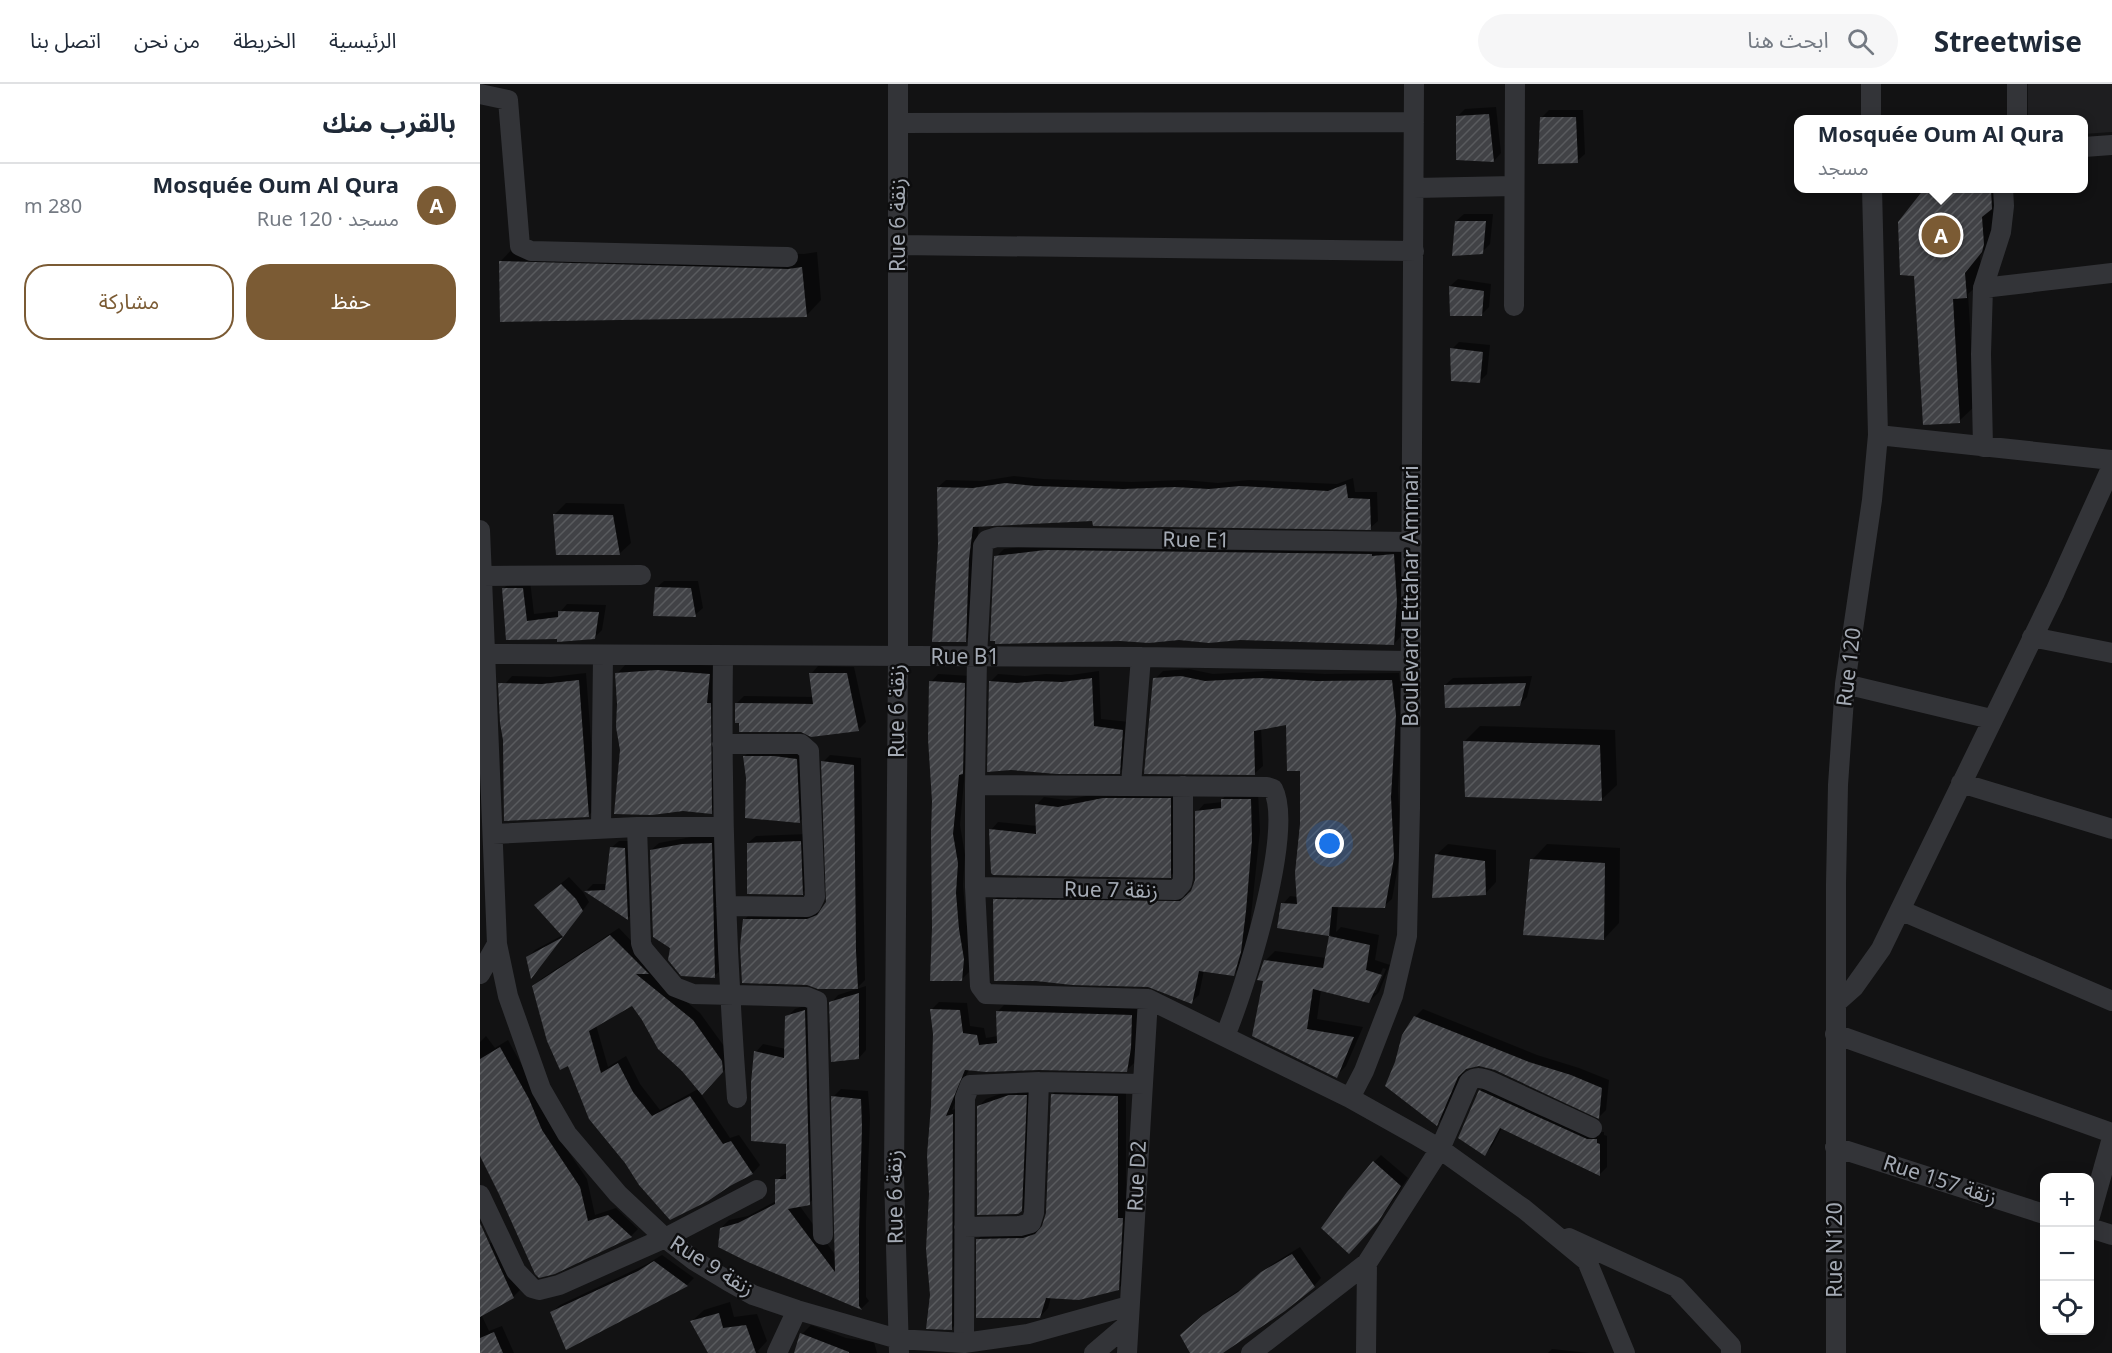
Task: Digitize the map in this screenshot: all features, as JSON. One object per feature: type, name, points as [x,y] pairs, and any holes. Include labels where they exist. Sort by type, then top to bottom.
[{"type":"street","name":"Rue 6 زنقة","points":[[898,84],[898,657],[894,1175],[898,1346]]},
{"type":"street","name":"Boulevard Ettahar Ammari","points":[[1350,1098],[1364,1071],[1393,996],[1407,936],[1410,820],[1414,84]]},
{"type":"street","points":[[1514,306],[1515,84]]},
{"type":"street","points":[[1871,84],[1871,115]]},
{"type":"street","points":[[2017,84],[2017,115]]},
{"type":"street","points":[[480,94],[508,100],[520,246],[531,251],[788,257]]},
{"type":"street","points":[[898,123],[1414,122]]},
{"type":"street","points":[[2088,147],[2112,145]]},
{"type":"street","points":[[1415,188],[1514,186]]},
{"type":"street","name":"Rue 120","points":[[1835,1147],[1838,785],[1845,684],[1872,500],[1878,435],[1872,193]]},
{"type":"street","points":[[1983,447],[1981,354],[1983,288],[2001,232],[2003,193]]},
{"type":"street","points":[[898,245],[1414,251]]},
{"type":"street","points":[[1983,288],[2112,273]]},
{"type":"street","points":[[1878,435],[2112,460]]},
{"type":"street","points":[[1836,1003],[1864,975],[1881,949],[2083,532],[2112,466]]},
{"type":"street","name":"Rue 9 زنقة","points":[[480,530],[493,834],[488,904],[508,996],[541,1089],[567,1134],[618,1194],[665,1238],[695,1261],[753,1295],[898,1346],[964,1343],[1028,1334],[1129,1315]]},
{"type":"street","name":"Rue E1","points":[[977,657],[983,546],[987,540],[997,537],[1412,542]]},
{"type":"street","points":[[481,585],[641,575]]},
{"type":"street","points":[[2032,637],[2112,653]]},
{"type":"street","name":"Rue B1","points":[[484,654],[1141,657],[1410,661]]},
{"type":"street","points":[[601,828],[603,656]]},
{"type":"street","points":[[723,656],[723,827],[729,994],[737,1098]]},
{"type":"street","points":[[977,657],[975,887],[981,989],[986,994],[1148,999],[1350,1098],[1440,1149],[1547,1228],[1587,1262],[1625,1353]]},
{"type":"street","points":[[1131,785],[1141,657]]},
{"type":"street","points":[[1845,684],[1991,719]]},
{"type":"street","points":[[722,744],[801,744],[809,751],[815,897],[812,905],[807,907],[726,906]]},
{"type":"street","points":[[1961,783],[2112,829]]},
{"type":"street","points":[[975,785],[1131,785],[1267,787],[1273,789],[1277,799],[1278,833],[1266,899],[1257,943],[1225,1036]]},
{"type":"street","name":"Rue 7 زنقة","points":[[975,887],[1176,890],[1182,884],[1183,878],[1183,786]]},
{"type":"street","points":[[493,834],[637,826],[723,827]]},
{"type":"street","points":[[637,826],[640,938],[643,949],[675,987],[682,992],[693,994],[810,998],[817,1001],[823,1235]]},
{"type":"street","points":[[1900,910],[2112,1001]]},
{"type":"street","points":[[480,975],[497,944]]},
{"type":"street","name":"Rue D2","points":[[1127,1353],[1148,999]]},
{"type":"street","points":[[1835,1034],[2112,1133]]},
{"type":"street","points":[[1251,1353],[1367,1263],[1440,1149],[1468,1082],[1476,1078],[1490,1081],[1592,1128]]},
{"type":"street","points":[[964,1343],[965,1098],[968,1089],[974,1084],[1039,1082],[1143,1084]]},
{"type":"street","points":[[964,1227],[1020,1226],[1031,1223],[1034,1218],[1039,1082]]},
{"type":"street","points":[[2094,1202],[2112,1138]]},
{"type":"street","name":"Rue 157 زنقة","points":[[1835,1147],[2040,1213]]},
{"type":"street","name":"Rue N120","points":[[1835,1147],[1836,1353]]},
{"type":"street","points":[[480,1195],[516,1271],[532,1288],[539,1290],[559,1286],[665,1238],[757,1190]]},
{"type":"street","points":[[1547,1228],[1676,1287],[1731,1346],[1731,1353]]},
{"type":"street","points":[[2094,1229],[2112,1235]]},
{"type":"street","points":[[1366,1353],[1367,1263]]},
{"type":"street","points":[[777,1353],[797,1310]]},
{"type":"street","points":[[1094,1353],[1129,1315]]},
{"type":"shaded area","points":[[2028,84],[2112,84],[2112,132],[2088,134],[2088,115],[2028,115]]},
{"type":"building","points":[[1489,114],[1494,162],[1456,160],[1456,116]]},
{"type":"building","points":[[1540,117],[1576,117],[1578,163],[1538,164]]},
{"type":"building","points":[[1921,193],[1991,193],[1992,209],[1982,217],[1984,244],[1982,252],[1965,273],[1967,298],[1953,299],[1960,423],[1923,425],[1914,276],[1900,275],[1898,222]]},
{"type":"building","points":[[1455,221],[1486,221],[1483,254],[1452,256]]},
{"type":"building","points":[[499,261],[788,269],[802,267],[807,317],[500,322]]},
{"type":"building","points":[[1449,286],[1484,291],[1482,316],[1450,316]]},
{"type":"building","points":[[1450,348],[1483,352],[1480,383],[1451,381]]},
{"type":"building","points":[[1005,483],[1123,489],[1175,487],[1209,489],[1240,486],[1328,491],[1346,484],[1348,498],[1370,499],[1371,530],[1093,526],[1092,521],[973,527],[969,559],[966,642],[932,642],[938,544],[937,487],[973,488]]},
{"type":"building","points":[[553,514],[613,515],[620,555],[556,555]]},
{"type":"building","points":[[1045,550],[1372,554],[1372,556],[1394,554],[1397,601],[1394,645],[1240,640],[1209,643],[1179,640],[1149,643],[1120,641],[995,644],[995,641],[990,641],[994,556]]},
{"type":"building","points":[[655,587],[691,588],[696,617],[653,616]]},
{"type":"building","points":[[502,588],[523,588],[527,621],[558,617],[558,611],[599,612],[595,639],[557,642],[557,639],[506,640]]},
{"type":"building","points":[[657,670],[710,674],[707,703],[711,703],[712,814],[683,811],[652,815],[614,814],[620,750],[616,727],[615,673]]},
{"type":"building","points":[[809,673],[847,673],[859,731],[811,737],[801,732],[739,732],[739,723],[735,723],[735,703],[813,704]]},
{"type":"building","points":[[1181,676],[1205,681],[1260,678],[1317,681],[1392,680],[1396,715],[1391,797],[1394,858],[1385,908],[1332,907],[1329,936],[1277,928],[1281,903],[1297,904],[1295,873],[1300,824],[1300,771],[1287,771],[1286,725],[1254,731],[1255,775],[1144,774],[1153,678]]},
{"type":"building","points":[[1092,678],[1094,726],[1123,730],[1120,774],[1057,774],[1011,770],[987,772],[989,681],[1062,682]]},
{"type":"building","points":[[579,680],[589,817],[504,821],[503,740],[498,683],[542,684]]},
{"type":"building","points":[[929,681],[965,683],[963,774],[959,775],[953,834],[958,863],[956,893],[964,959],[962,981],[930,981],[932,801],[928,739]]},
{"type":"building","points":[[1526,683],[1520,706],[1445,708],[1444,685]]},
{"type":"building","points":[[1463,741],[1600,745],[1602,801],[1465,797]]},
{"type":"building","points":[[743,756],[797,759],[800,823],[745,818],[746,778]]},
{"type":"building","points":[[821,761],[854,765],[858,989],[818,989],[807,985],[742,983],[740,946],[743,919],[807,919],[817,915],[826,902]]},
{"type":"building","points":[[1103,798],[1171,798],[1171,878],[993,875],[991,873],[989,829],[1036,834],[1035,804],[1058,807]]},
{"type":"building","points":[[1221,799],[1251,799],[1252,840],[1246,911],[1241,952],[1234,976],[1199,971],[1192,1004],[1148,987],[994,981],[993,899],[1180,901],[1191,891],[1195,880],[1195,811],[1221,808]]},
{"type":"building","points":[[801,841],[803,895],[747,894],[747,843]]},
{"type":"building","points":[[712,843],[715,978],[681,976],[668,960],[670,948],[653,937],[650,850],[682,844]]},
{"type":"building","points":[[610,847],[625,848],[628,920],[584,891],[605,890]]},
{"type":"building","points":[[1435,854],[1485,861],[1486,895],[1432,898]]},
{"type":"building","points":[[1530,859],[1605,863],[1604,940],[1523,935]]},
{"type":"building","points":[[561,884],[576,899],[583,911],[563,937],[534,905]]},
{"type":"building","points":[[610,935],[649,974],[636,974],[693,1020],[722,1061],[723,1072],[702,1095],[682,1071],[658,1049],[632,1006],[589,1031],[601,1073],[618,1063],[633,1092],[652,1116],[690,1096],[723,1144],[731,1141],[753,1174],[708,1201],[670,1220],[639,1185],[625,1163],[589,1119],[568,1066],[560,1070],[547,1041],[532,986]]},
{"type":"building","points":[[1329,936],[1370,945],[1366,970],[1382,975],[1369,1003],[1313,989],[1307,1029],[1354,1037],[1337,1078],[1252,1036],[1263,981],[1257,980],[1264,960],[1323,968]]},
{"type":"building","points":[[563,937],[531,979],[526,957]]},
{"type":"building","points":[[859,993],[859,1059],[831,1062],[829,1002]]},
{"type":"building","points":[[930,1009],[960,1010],[963,1033],[977,1035],[979,1045],[997,1043],[996,1011],[1132,1015],[1131,1048],[1127,1072],[965,1070],[946,1116],[953,1114],[952,1330],[926,1329],[930,1295],[926,1249],[929,1194],[927,1155],[933,1034]]},
{"type":"building","points":[[805,1010],[810,1205],[788,1209],[835,1272],[831,1096],[861,1099],[859,1306],[862,1310],[718,1247],[720,1228],[738,1223],[775,1204],[775,1179],[786,1179],[786,1144],[751,1141],[751,1083],[754,1051],[784,1058],[785,1016]]},
{"type":"building","points":[[1414,1016],[1529,1062],[1571,1075],[1602,1088],[1599,1119],[1495,1070],[1479,1066],[1466,1069],[1458,1077],[1437,1126],[1385,1086],[1395,1062],[1402,1035]]},
{"type":"building","points":[[500,1047],[529,1099],[542,1130],[580,1187],[588,1221],[608,1215],[632,1237],[555,1274],[539,1278],[535,1274],[480,1156],[480,1059]]},
{"type":"building","points":[[1479,1090],[1587,1139],[1597,1139],[1597,1143],[1600,1144],[1600,1176],[1500,1128],[1485,1156],[1458,1138]]},
{"type":"building","points":[[1051,1094],[1118,1096],[1118,1218],[1123,1218],[1119,1290],[1079,1300],[1046,1298],[1040,1318],[976,1318],[976,1239],[1023,1238],[1035,1234],[1042,1226],[1046,1213]]},
{"type":"building","points":[[1009,1095],[1027,1095],[1022,1211],[1018,1214],[977,1215],[977,1106]]},
{"type":"building","points":[[1373,1161],[1401,1186],[1378,1222],[1349,1254],[1321,1228]]},
{"type":"building","points":[[480,1223],[514,1298],[480,1317]]},
{"type":"building","points":[[1292,1254],[1315,1287],[1285,1311],[1223,1353],[1190,1353],[1180,1335],[1261,1272]]},
{"type":"building","points":[[654,1261],[688,1286],[566,1350],[550,1312],[638,1271]]},
{"type":"building","points":[[719,1313],[723,1328],[746,1325],[756,1353],[708,1353],[690,1321]]},
{"type":"building","points":[[494,1332],[503,1353],[480,1353],[480,1338]]},
{"type":"building","points":[[800,1333],[849,1352],[849,1353],[794,1353]]},
{"type":"place","name":"Mosquée Oum Al Qura","points":[[1941,235]]}]
